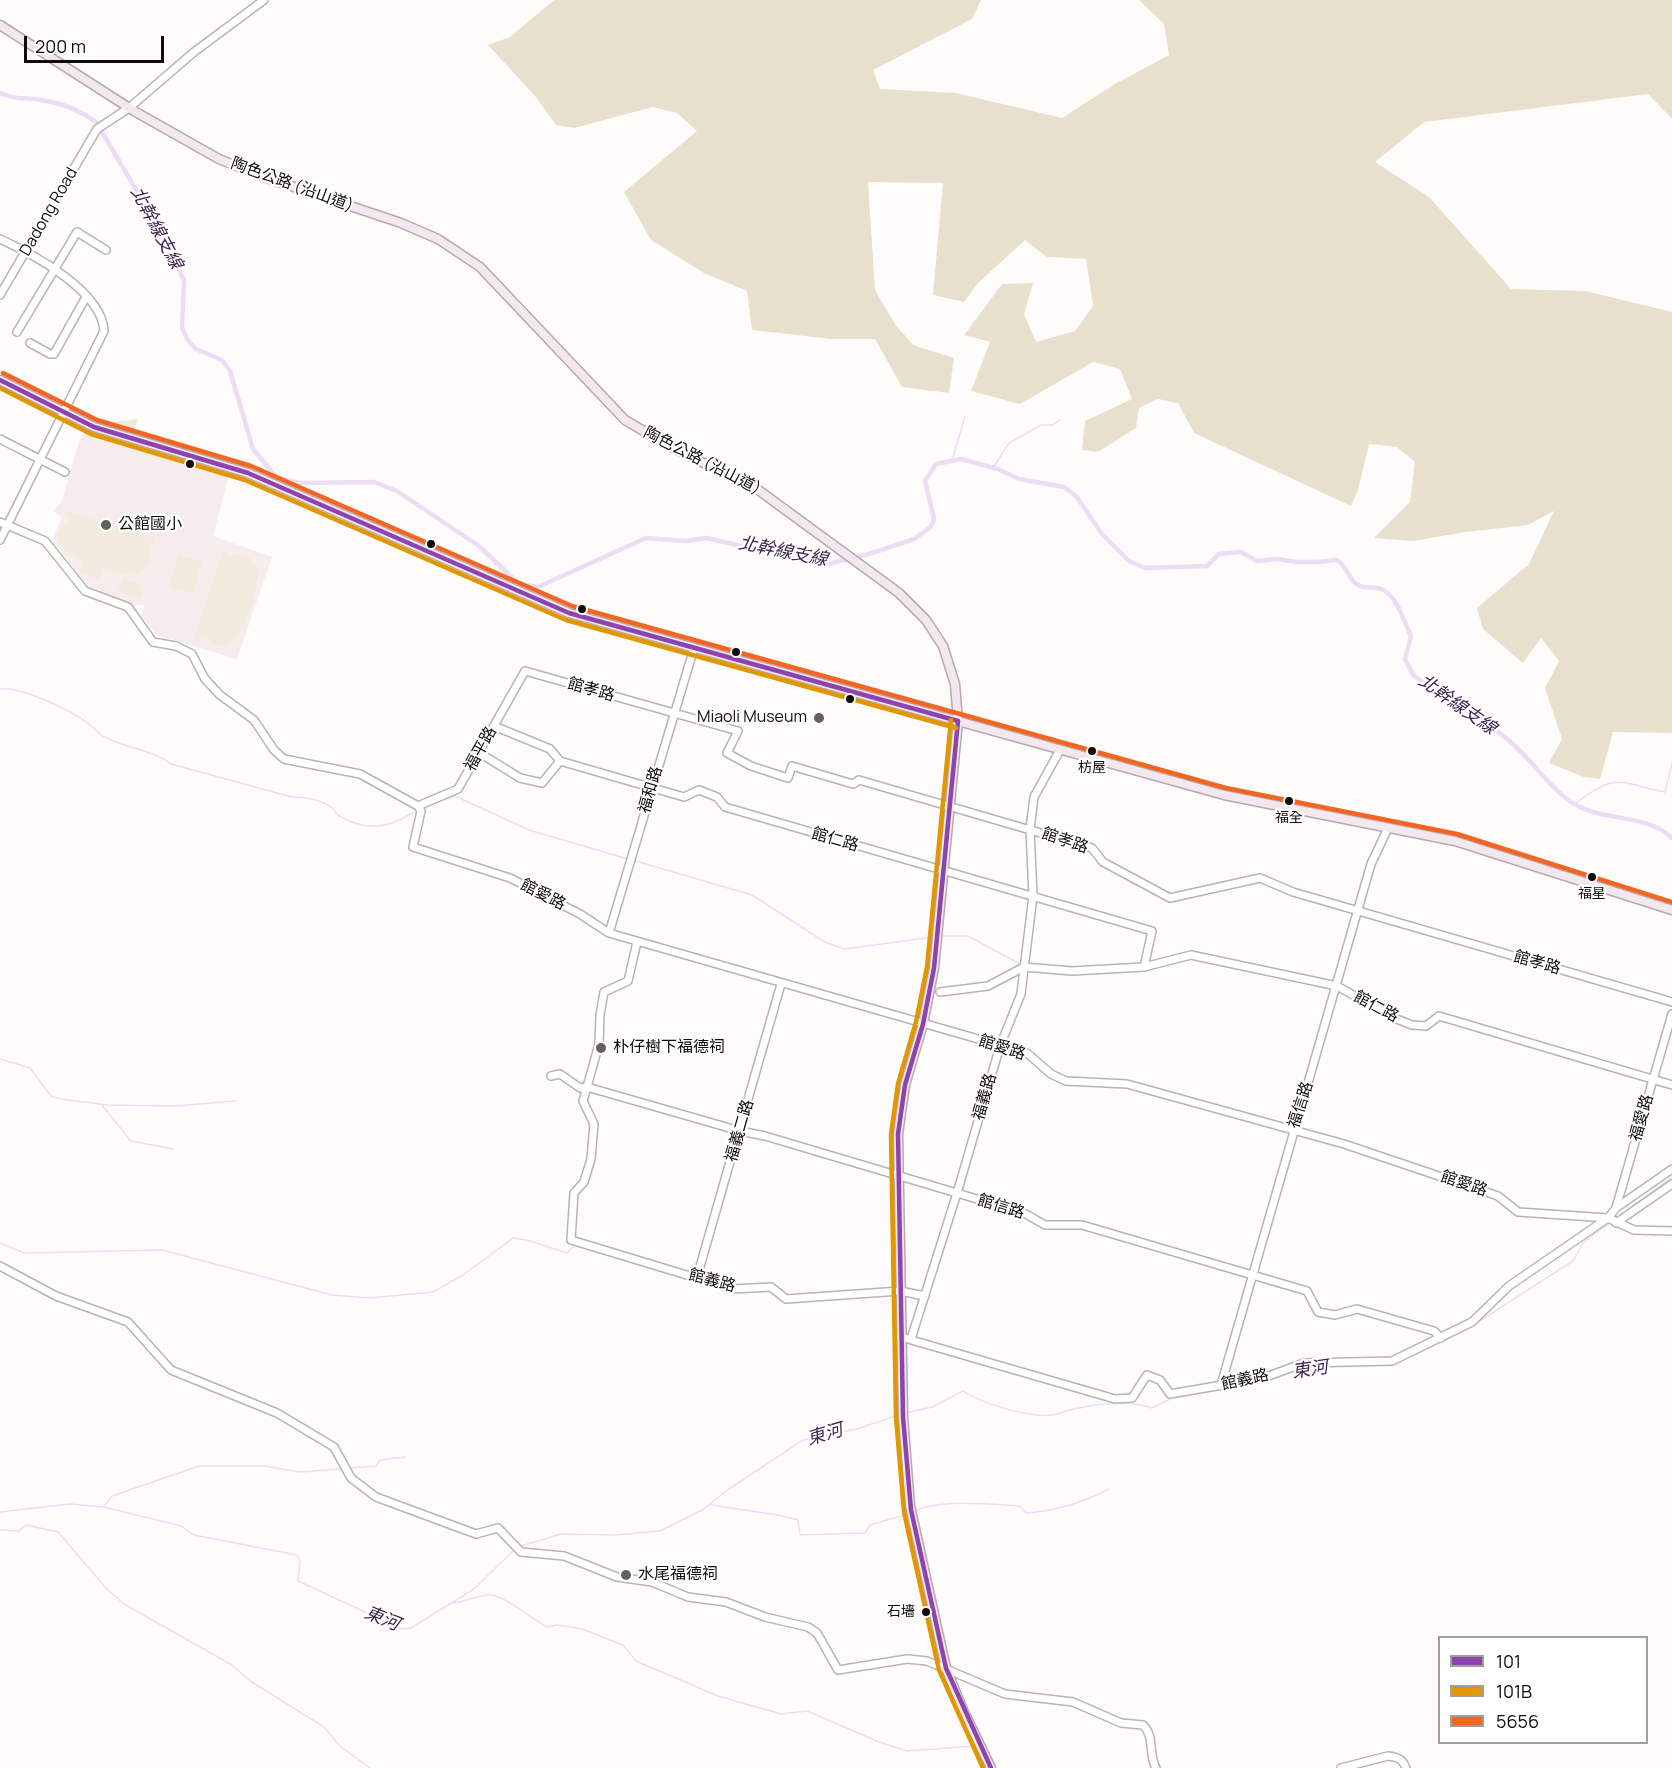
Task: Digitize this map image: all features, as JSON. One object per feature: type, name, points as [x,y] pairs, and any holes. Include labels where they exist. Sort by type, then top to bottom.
[{"type":"main road","name":"陶色公路 (沿山道)","points":[[0,25],[129,108],[219,159],[264,177],[401,223],[450,246],[480,267],[624,420],[671,447],[757,489],[899,593],[935,633],[951,667],[957,697],[958,721],[934,968],[923,1024],[899,1117],[897,1176],[900,1291],[906,1338],[903,1417],[910,1506],[945,1668],[991,1768]]},
{"type":"main road","points":[[0,380],[116,435],[248,473],[569,613],[1243,800],[1464,844],[1672,910]]},
{"type":"street","name":"Dadong Road","points":[[0,296],[98,129],[129,108],[194,52],[264,0]]},
{"type":"street","points":[[17,332],[77,232],[106,250]]},
{"type":"street","points":[[0,239],[54,270],[86,297],[96,306],[104,330],[102,339],[40,459],[3,524],[0,540]]},
{"type":"street","points":[[30,343],[54,354],[86,297]]},
{"type":"street","points":[[0,439],[65,472]]},
{"type":"street","points":[[3,524],[45,541],[85,591],[128,607],[153,642],[176,646],[192,654],[204,679],[220,695],[254,720],[274,750],[284,759],[360,774],[418,806]]},
{"type":"street","name":"福和路","points":[[609,933],[672,712],[694,648]]},
{"type":"street","name":"館孝路","points":[[525,671],[738,732],[727,753],[751,766],[788,778],[792,766],[853,784],[859,780],[1092,848],[1103,862],[1170,898],[1260,878],[1293,892],[1672,1002]]},
{"type":"street","name":"福平路","points":[[418,806],[458,789],[525,671]]},
{"type":"street","name":"館仁路","points":[[494,726],[550,749],[560,761],[684,797],[699,790],[717,797],[726,807],[1152,931],[1144,967]]},
{"type":"street","name":"福義路","points":[[906,1338],[925,1296],[1000,1046],[1021,994],[1033,896],[1030,829],[1034,797],[1060,750]]},
{"type":"street","points":[[478,752],[520,778],[542,783],[560,761]]},
{"type":"street","name":"館愛路","points":[[418,806],[421,810],[413,847],[510,878],[580,914],[609,933],[1027,1053],[1051,1074],[1066,1081],[1127,1084],[1344,1144],[1498,1196],[1518,1212],[1608,1218],[1634,1230],[1672,1230]]},
{"type":"street","name":"福信路","points":[[1221,1384],[1292,1131],[1337,986],[1371,864],[1388,828]]},
{"type":"street","points":[[587,1087],[599,1044],[604,992],[628,981],[637,942]]},
{"type":"street","name":"館仁路","points":[[1024,967],[1072,971],[1144,967],[1191,955],[1337,986],[1394,1018],[1412,1025],[1426,1026],[1439,1016],[1672,1085]]},
{"type":"street","points":[[940,992],[988,986],[1024,967]]},
{"type":"street","name":"福義二路","points":[[698,1277],[781,984]]},
{"type":"street","name":"福愛路","points":[[1608,1218],[1616,1208],[1672,1014]]},
{"type":"street","name":"館信路","points":[[551,1076],[560,1074],[580,1088],[587,1087],[740,1131],[765,1136],[1024,1213],[1045,1225],[1082,1225],[1307,1291],[1318,1312],[1335,1315],[1357,1309],[1434,1331],[1441,1338]]},
{"type":"street","name":"館義路","points":[[587,1087],[584,1101],[594,1124],[591,1159],[584,1182],[574,1193],[571,1240],[733,1288],[771,1287],[786,1299],[900,1291],[925,1296]]},
{"type":"street","points":[[1616,1208],[1672,1169]]},
{"type":"street","points":[[1616,1223],[1672,1184]]},
{"type":"street","name":"館義路","points":[[906,1338],[1115,1399],[1132,1398],[1147,1375],[1160,1380],[1170,1394],[1263,1378],[1304,1363],[1392,1361],[1472,1322],[1509,1286],[1608,1218]]},
{"type":"street","points":[[0,1266],[56,1296],[128,1322],[171,1370],[277,1413],[334,1447],[355,1482],[376,1497],[476,1534],[498,1528],[521,1552],[564,1556],[617,1577],[652,1582],[688,1597],[726,1602],[765,1617],[808,1627],[817,1633],[838,1670],[907,1659],[927,1660],[1005,1694],[1073,1702],[1121,1723],[1143,1725],[1150,1734],[1151,1758],[1156,1768]]},
{"type":"street","points":[[1341,1768],[1388,1756],[1396,1756],[1404,1762],[1406,1768]]},
{"type":"shaded area","points":[[554,0],[981,0],[972,19],[873,70],[880,89],[956,93],[1062,118],[1115,84],[1169,55],[1164,24],[1139,0],[1672,0],[1672,119],[1648,94],[1424,122],[1375,162],[1429,197],[1511,289],[1585,291],[1672,312],[1672,733],[1613,732],[1600,779],[1584,777],[1549,763],[1562,739],[1545,688],[1559,661],[1541,638],[1523,663],[1483,629],[1477,608],[1529,564],[1554,511],[1528,525],[1413,541],[1374,538],[1410,502],[1415,462],[1397,447],[1369,444],[1358,490],[1351,506],[1194,433],[1178,403],[1158,399],[1139,408],[1136,428],[1098,452],[1082,450],[1085,421],[1132,399],[1120,369],[1093,362],[1020,404],[971,391],[990,342],[964,335],[1002,284],[1033,283],[1024,314],[1036,342],[1075,331],[1093,306],[1086,259],[1047,257],[1025,240],[978,283],[964,302],[933,295],[943,183],[868,182],[875,290],[895,324],[913,345],[954,358],[949,393],[902,387],[875,339],[831,339],[752,330],[747,291],[704,273],[651,240],[624,192],[697,131],[677,113],[653,107],[574,128],[556,125],[535,96],[488,45],[510,37]]},
{"type":"shaded area","points":[[138,419],[132,436],[102,425],[109,422]]},
{"type":"shaded area","points":[[88,431],[229,474],[213,536],[272,557],[237,659],[157,635],[141,615],[144,605],[134,606],[87,585],[52,540],[62,518],[54,511],[61,503],[81,436]]},
{"type":"shaded area","points":[[66,511],[155,539],[153,545],[149,544],[150,555],[147,566],[134,575],[121,574],[103,567],[99,579],[79,573],[83,561],[69,554],[60,544],[60,532],[63,525],[70,519],[64,516]]},
{"type":"shaded area","points":[[223,550],[229,552],[228,556],[240,554],[250,558],[256,566],[259,577],[241,630],[227,644],[217,646],[202,635],[199,641],[194,640]]},
{"type":"shaded area","points":[[178,555],[202,562],[193,593],[169,586]]},
{"type":"shaded area","points":[[123,578],[145,587],[140,600],[118,591]]},
{"type":"waterway","name":"北幹線支線","points":[[0,93],[56,103],[96,122],[154,220],[184,280],[182,327],[187,339],[196,349],[222,360],[230,371],[253,449],[276,477],[300,483],[374,482],[397,491],[479,546],[519,584],[538,587],[646,538],[686,541],[706,538],[742,546],[793,551],[828,564],[869,554],[914,539],[931,527],[934,519],[925,481],[936,464],[961,459],[998,469],[1019,479],[1064,487],[1076,496],[1102,534],[1129,561],[1145,568],[1207,566],[1219,554],[1241,552],[1257,561],[1337,560],[1357,584],[1381,589],[1387,592],[1396,603],[1411,636],[1405,659],[1413,675],[1503,736],[1571,802],[1596,813],[1649,824],[1672,838]]},
{"type":"waterway","points":[[952,461],[965,416]]},
{"type":"waterway","points":[[993,468],[1009,443],[1041,425],[1053,425],[1060,420]]},
{"type":"waterway","points":[[0,689],[9,689],[46,700],[81,718],[101,735],[120,744],[155,755],[171,764],[292,797],[318,801],[332,808],[338,815],[359,825],[388,824],[418,810]]},
{"type":"waterway","points":[[1575,804],[1610,783],[1627,783],[1665,792],[1672,763]]},
{"type":"waterway","points":[[433,803],[455,796],[529,830],[628,859]]},
{"type":"waterway","points":[[632,860],[752,895],[825,942],[844,949],[934,937]]},
{"type":"waterway","points":[[942,936],[968,936],[1020,964]]},
{"type":"waterway","points":[[0,1059],[30,1068],[51,1096],[61,1099],[108,1105],[176,1106],[235,1101]]},
{"type":"waterway","points":[[102,1105],[131,1141],[173,1149]]},
{"type":"waterway","name":"東河","points":[[1615,1219],[1672,1177]]},
{"type":"waterway","name":"東河","points":[[1475,1324],[1573,1261],[1583,1243],[1611,1222]]},
{"type":"waterway","points":[[0,1243],[24,1253],[162,1250],[332,1295],[369,1298],[433,1292],[463,1275],[513,1238],[527,1240],[567,1253],[576,1244]]},
{"type":"waterway","name":"東河","points":[[1418,1352],[1471,1326]]},
{"type":"waterway","name":"東河","points":[[1185,1395],[1245,1386],[1311,1366]]},
{"type":"waterway","name":"東河","points":[[905,1413],[932,1407],[963,1391],[1006,1409],[1042,1415],[1054,1415],[1103,1404],[1134,1404],[1152,1408],[1174,1397]]},
{"type":"waterway","name":"東河","points":[[518,1547],[561,1534],[614,1535],[660,1531],[704,1509],[726,1491],[803,1440],[857,1429],[901,1414]]},
{"type":"waterway","points":[[350,1468],[376,1466],[380,1460],[405,1457]]},
{"type":"waterway","points":[[105,1505],[112,1496],[199,1466],[264,1466],[300,1472],[342,1469]]},
{"type":"waterway","points":[[915,1511],[938,1505],[966,1503],[1019,1506],[1026,1513],[1037,1512],[1069,1506],[1109,1489]]},
{"type":"waterway","name":"東河","points":[[0,1512],[70,1504],[104,1507],[181,1526],[194,1535],[297,1555],[300,1561],[298,1581],[402,1629],[411,1628],[474,1589],[514,1550]]},
{"type":"waterway","points":[[711,1505],[798,1520],[800,1535],[865,1533],[870,1525],[908,1514]]},
{"type":"waterway","points":[[0,1530],[19,1531],[26,1525],[58,1532],[106,1588],[124,1604],[232,1665],[250,1681],[324,1727],[340,1746],[370,1768]]},
{"type":"waterway","points":[[454,1603],[482,1596],[496,1596],[511,1603],[547,1627],[557,1625],[582,1629],[623,1645],[636,1661],[718,1696],[781,1714],[807,1711],[879,1742],[907,1751],[974,1746]]},
{"type":"transit line","name":"5656","points":[[3,373],[97,420],[251,466],[572,606],[1226,788],[1457,834],[1672,902]]},
{"type":"transit line","name":"101","points":[[0,380],[94,427],[248,473],[569,613],[958,721]]},
{"type":"transit line","name":"101B","points":[[0,388],[91,434],[245,480],[566,620],[956,728]]},
{"type":"transit line","name":"101B","points":[[951,720],[927,967],[916,1022],[898,1084],[891,1134],[896,1417],[904,1512],[939,1670],[983,1768]]},
{"type":"transit line","name":"101","points":[[958,721],[934,968],[923,1024],[905,1085],[898,1134],[903,1417],[911,1510],[946,1668],[991,1768]]},
{"type":"place","name":"公館國小","points":[[106,525]]},
{"type":"place","name":"Miaoli Museum","points":[[819,718]]},
{"type":"place","name":"枋屋","points":[[1092,751]]},
{"type":"place","name":"福全","points":[[1289,801]]},
{"type":"place","name":"福星","points":[[1592,877]]},
{"type":"place","name":"朴仔樹下福德祠","points":[[601,1048]]},
{"type":"place","name":"水尾福德祠","points":[[626,1575]]},
{"type":"place","name":"石墻","points":[[926,1612]]}]
